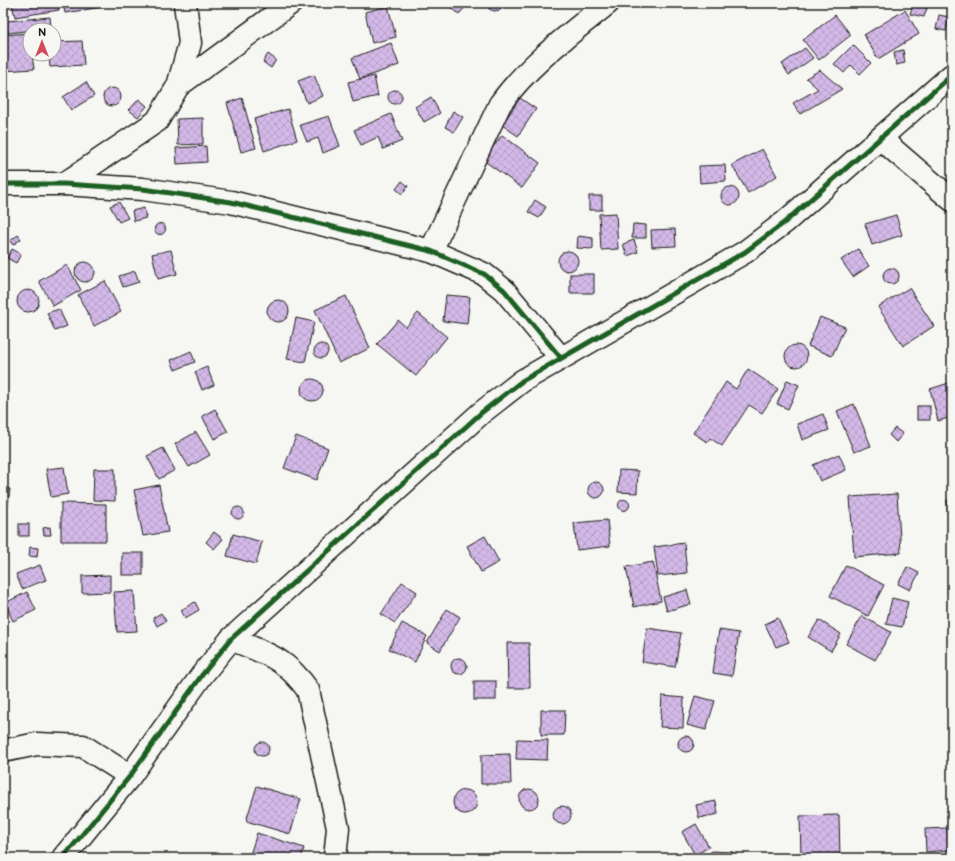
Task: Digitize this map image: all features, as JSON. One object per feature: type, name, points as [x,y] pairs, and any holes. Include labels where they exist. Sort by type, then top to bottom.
[{"type":"street","points":[[64,184],[157,121],[178,86],[190,43],[185,3]]},
{"type":"street","points":[[178,86],[291,3]]},
{"type":"street","points":[[431,251],[504,99],[515,84],[548,53],[608,3]]},
{"type":"street","points":[[63,858],[130,776],[202,675],[231,639],[481,413],[522,380],[745,252],[785,222],[952,75]]},
{"type":"street","points":[[881,139],[952,200]]},
{"type":"street","points":[[3,184],[64,184],[143,188],[231,202],[431,251],[484,274],[504,290],[561,358]]},
{"type":"street","points":[[231,639],[279,660],[296,674],[308,690],[338,828],[335,858]]},
{"type":"street","points":[[3,751],[37,744],[83,746],[130,776]]},
{"type":"building","points":[[12,3],[57,3],[59,10],[15,17]]},
{"type":"building","points":[[63,3],[101,3],[102,7],[65,13]]},
{"type":"building","points":[[469,3],[459,14],[447,4]]},
{"type":"building","points":[[488,3],[503,3],[500,10],[494,11],[489,9]]},
{"type":"building","points":[[913,5],[927,8],[924,17],[910,14]]},
{"type":"building","points":[[388,6],[396,37],[372,43],[365,12]]},
{"type":"building","points":[[905,10],[919,34],[878,59],[864,35]]},
{"type":"building","points":[[835,15],[851,35],[819,60],[803,40]]},
{"type":"building","points":[[939,15],[949,17],[946,31],[936,29]]},
{"type":"building","points":[[50,17],[50,22],[22,22],[22,31],[8,33],[7,21]]},
{"type":"building","points":[[22,34],[22,62],[33,62],[34,69],[3,71],[3,35]]},
{"type":"building","points":[[82,41],[84,65],[50,67],[50,62],[62,62],[62,42]]},
{"type":"building","points":[[391,43],[399,65],[360,79],[352,58]]},
{"type":"building","points":[[853,45],[871,63],[860,74],[851,65],[844,73],[834,64]]},
{"type":"building","points":[[805,48],[813,58],[789,75],[782,64]]},
{"type":"building","points":[[903,50],[905,63],[896,65],[894,52]]},
{"type":"building","points":[[268,54],[276,60],[271,68],[263,62]]},
{"type":"building","points":[[820,70],[842,89],[800,114],[793,103],[818,89],[806,78]]},
{"type":"building","points":[[314,75],[323,96],[307,103],[298,81]]},
{"type":"building","points":[[374,76],[378,96],[353,102],[348,82]]},
{"type":"building","points":[[86,82],[94,96],[71,110],[63,97]]},
{"type":"building","points":[[112,88],[118,91],[121,97],[118,103],[112,106],[106,103],[103,97],[106,91]]},
{"type":"building","points":[[392,90],[398,90],[402,94],[402,100],[398,104],[392,104],[388,100],[388,94]]},
{"type":"building","points":[[431,97],[440,113],[424,122],[415,107]]},
{"type":"building","points":[[242,98],[256,148],[241,152],[227,103]]},
{"type":"building","points":[[520,98],[536,109],[518,136],[502,125]]},
{"type":"building","points":[[139,99],[147,106],[138,117],[129,110]]},
{"type":"building","points":[[288,109],[297,140],[264,151],[254,119]]},
{"type":"building","points":[[453,111],[463,117],[454,132],[445,127]]},
{"type":"building","points":[[391,114],[402,141],[383,149],[378,137],[361,145],[354,130]]},
{"type":"building","points":[[329,116],[340,146],[323,153],[318,138],[307,142],[300,125]]},
{"type":"building","points":[[203,118],[203,144],[178,145],[177,119]]},
{"type":"building","points":[[502,135],[540,163],[522,188],[483,160]]},
{"type":"building","points":[[206,146],[207,162],[177,164],[176,148]]},
{"type":"building","points":[[762,149],[777,176],[748,193],[732,165]]},
{"type":"building","points":[[725,165],[726,181],[700,183],[699,166]]},
{"type":"building","points":[[402,181],[408,186],[402,194],[396,189]]},
{"type":"building","points":[[730,187],[736,190],[739,196],[736,202],[730,205],[724,202],[721,196],[724,190]]},
{"type":"building","points":[[589,196],[602,196],[602,210],[589,210]]},
{"type":"building","points":[[535,200],[546,207],[539,218],[528,212]]},
{"type":"building","points":[[119,202],[128,218],[119,222],[110,206]]},
{"type":"building","points":[[144,208],[146,218],[134,221],[132,211]]},
{"type":"building","points":[[616,213],[618,249],[601,250],[599,214]]},
{"type":"building","points":[[896,215],[902,235],[872,245],[865,224]]},
{"type":"building","points":[[160,223],[164,225],[166,229],[164,233],[160,235],[156,233],[154,229],[156,225]]},
{"type":"building","points":[[633,224],[646,225],[646,238],[632,238]]},
{"type":"building","points":[[675,229],[676,246],[652,247],[651,230]]},
{"type":"building","points":[[18,235],[21,239],[13,245],[10,241]]},
{"type":"building","points":[[578,236],[593,238],[593,249],[577,248]]},
{"type":"building","points":[[634,240],[638,252],[627,256],[623,244]]},
{"type":"building","points":[[12,249],[21,254],[16,263],[7,258]]},
{"type":"building","points":[[858,249],[869,266],[853,277],[841,260]]},
{"type":"building","points":[[171,250],[177,274],[158,279],[152,254]]},
{"type":"building","points":[[568,251],[575,254],[578,261],[575,268],[568,271],[561,268],[558,261],[561,254]]},
{"type":"building","points":[[85,262],[92,265],[95,272],[92,279],[85,282],[78,279],[75,272],[78,265]]},
{"type":"building","points":[[67,265],[81,290],[53,306],[39,281]]},
{"type":"building","points":[[888,268],[894,268],[899,273],[897,282],[894,284],[888,284],[883,279],[883,273]]},
{"type":"building","points":[[135,271],[139,282],[123,287],[119,276]]},
{"type":"building","points":[[570,274],[594,274],[594,293],[570,293]]},
{"type":"building","points":[[105,281],[121,312],[94,326],[78,295]]},
{"type":"building","points":[[909,288],[934,326],[903,346],[878,307]]},
{"type":"building","points":[[28,290],[36,293],[39,301],[36,309],[28,312],[20,309],[17,301],[20,293]]},
{"type":"building","points":[[446,295],[470,297],[467,324],[443,321]]},
{"type":"building","points":[[346,296],[370,348],[339,363],[315,310]]},
{"type":"building","points":[[278,300],[282,301],[288,307],[288,315],[282,321],[278,322],[274,321],[268,315],[267,311],[268,307],[274,301]]},
{"type":"building","points":[[59,309],[67,326],[55,331],[47,313]]},
{"type":"building","points":[[418,313],[447,337],[416,376],[377,344],[398,320],[406,327]]},
{"type":"building","points":[[820,317],[845,327],[832,356],[808,346]]},
{"type":"building","points":[[296,318],[314,322],[305,362],[287,359]]},
{"type":"building","points":[[321,344],[326,346],[328,351],[326,356],[321,358],[316,356],[314,351],[316,346]]},
{"type":"building","points":[[796,345],[800,346],[806,352],[806,360],[800,366],[796,367],[792,366],[786,360],[785,356],[786,352],[792,346]]},
{"type":"building","points":[[191,351],[195,362],[175,370],[171,360]]},
{"type":"building","points":[[207,367],[214,385],[202,390],[195,372]]},
{"type":"building","points":[[748,369],[778,389],[762,413],[749,405],[722,446],[710,438],[707,442],[693,433],[726,382],[736,389]]},
{"type":"building","points":[[312,379],[320,382],[323,390],[320,398],[312,401],[304,398],[301,390],[304,382]]},
{"type":"building","points":[[787,380],[799,385],[788,409],[777,404]]},
{"type":"building","points":[[949,383],[952,394],[952,417],[938,421],[930,389]]},
{"type":"building","points":[[854,404],[871,446],[854,452],[837,411]]},
{"type":"building","points":[[917,406],[930,406],[930,420],[917,420]]},
{"type":"building","points":[[215,409],[228,432],[214,439],[202,416]]},
{"type":"building","points":[[823,414],[829,430],[802,440],[797,424]]},
{"type":"building","points":[[895,428],[903,434],[896,442],[889,435]]},
{"type":"building","points":[[196,432],[210,455],[189,467],[175,444]]},
{"type":"building","points":[[296,436],[328,448],[317,480],[284,468]]},
{"type":"building","points":[[163,448],[175,470],[159,479],[147,456]]},
{"type":"building","points":[[839,454],[846,470],[820,481],[813,465]]},
{"type":"building","points":[[64,467],[68,494],[51,497],[46,469]]},
{"type":"building","points":[[94,469],[115,469],[115,501],[93,500]]},
{"type":"building","points":[[619,470],[638,471],[637,493],[618,492]]},
{"type":"building","points":[[596,482],[603,487],[604,490],[599,497],[596,498],[589,493],[588,490],[593,483]]},
{"type":"building","points":[[159,485],[168,532],[143,536],[134,490]]},
{"type":"building","points":[[3,488],[10,489],[7,511],[3,510]]},
{"type":"building","points":[[897,494],[901,553],[854,557],[850,497]]},
{"type":"building","points":[[624,499],[628,501],[630,505],[628,509],[624,511],[620,509],[618,505],[620,501]]},
{"type":"building","points":[[952,499],[952,527],[949,528],[947,500]]},
{"type":"building","points":[[61,503],[106,504],[106,541],[61,541]]},
{"type":"building","points":[[238,507],[242,509],[244,513],[242,517],[238,519],[234,517],[232,513],[234,509]]},
{"type":"building","points":[[607,520],[610,546],[577,550],[574,523]]},
{"type":"building","points":[[19,524],[29,524],[29,536],[19,536]]},
{"type":"building","points":[[50,527],[51,535],[44,535],[43,528]]},
{"type":"building","points":[[214,532],[223,539],[214,549],[206,542]]},
{"type":"building","points":[[233,534],[262,542],[256,564],[227,556]]},
{"type":"building","points":[[485,536],[499,562],[481,572],[467,546]]},
{"type":"building","points":[[684,543],[687,573],[658,576],[654,547]]},
{"type":"building","points":[[30,547],[38,548],[37,557],[29,556]]},
{"type":"building","points":[[122,553],[143,553],[143,575],[122,575]]},
{"type":"building","points":[[653,562],[661,601],[634,607],[626,567]]},
{"type":"building","points":[[40,565],[46,580],[22,589],[16,574]]},
{"type":"building","points":[[846,565],[884,585],[868,616],[830,596]]},
{"type":"building","points":[[907,567],[919,573],[910,590],[898,584]]},
{"type":"building","points":[[110,575],[110,592],[82,593],[82,576]]},
{"type":"building","points":[[402,582],[417,592],[395,623],[381,614]]},
{"type":"building","points":[[687,590],[691,604],[667,611],[663,597]]},
{"type":"building","points":[[134,591],[137,631],[117,632],[114,592]]},
{"type":"building","points":[[27,592],[36,610],[13,621],[5,603]]},
{"type":"building","points":[[892,598],[908,602],[902,627],[886,624]]},
{"type":"building","points":[[195,602],[199,610],[185,618],[181,610]]},
{"type":"building","points":[[952,606],[952,627],[948,626]]},
{"type":"building","points":[[447,609],[460,617],[440,651],[427,643]]},
{"type":"building","points":[[161,613],[166,621],[157,626],[153,618]]},
{"type":"building","points":[[862,616],[891,632],[875,660],[846,644]]},
{"type":"building","points":[[778,618],[789,642],[776,647],[765,624]]},
{"type":"building","points":[[819,620],[841,634],[831,651],[808,637]]},
{"type":"building","points":[[402,623],[427,636],[415,662],[389,649]]},
{"type":"building","points":[[647,628],[681,633],[675,667],[642,662]]},
{"type":"building","points":[[719,630],[739,633],[732,676],[713,673]]},
{"type":"building","points":[[507,643],[529,643],[530,688],[508,688]]},
{"type":"building","points":[[459,658],[465,660],[467,666],[465,672],[459,674],[453,672],[451,666],[453,660]]},
{"type":"building","points":[[474,681],[496,681],[496,700],[474,700]]},
{"type":"building","points":[[662,696],[684,698],[683,728],[660,727]]},
{"type":"building","points":[[695,696],[715,701],[706,730],[687,725]]},
{"type":"building","points":[[541,710],[565,710],[564,735],[541,735]]},
{"type":"building","points":[[686,736],[692,738],[694,744],[692,750],[686,752],[680,750],[678,744],[680,738]]},
{"type":"building","points":[[517,739],[548,740],[547,760],[516,759]]},
{"type":"building","points":[[259,742],[265,742],[269,746],[269,752],[265,756],[259,756],[255,752],[255,746]]},
{"type":"building","points":[[510,754],[511,784],[481,784],[481,755]]},
{"type":"building","points":[[257,786],[301,799],[290,834],[246,821]]},
{"type":"building","points":[[529,789],[536,792],[539,799],[536,806],[529,809],[522,806],[519,799],[522,792]]},
{"type":"building","points":[[465,790],[473,794],[477,802],[473,810],[465,814],[457,810],[453,802],[457,794]]},
{"type":"building","points":[[716,801],[718,814],[699,818],[696,805]]},
{"type":"building","points":[[562,806],[568,809],[571,815],[568,821],[562,824],[556,821],[553,815],[556,809]]},
{"type":"building","points":[[839,815],[840,858],[801,858],[800,816]]},
{"type":"building","points":[[696,824],[709,847],[695,855],[682,832]]},
{"type":"building","points":[[947,828],[949,850],[926,852],[925,829]]},
{"type":"building","points":[[257,833],[304,848],[301,858],[249,858]]},
{"type":"building","points":[[711,851],[733,852],[733,858],[711,858]]},
{"type":"cycle path","points":[[63,858],[130,776],[202,675],[231,639],[481,413],[522,381],[745,252],[785,222],[952,75]]},
{"type":"cycle path","points":[[3,184],[64,184],[143,189],[231,202],[431,251],[484,274],[504,290],[561,358]]}]
